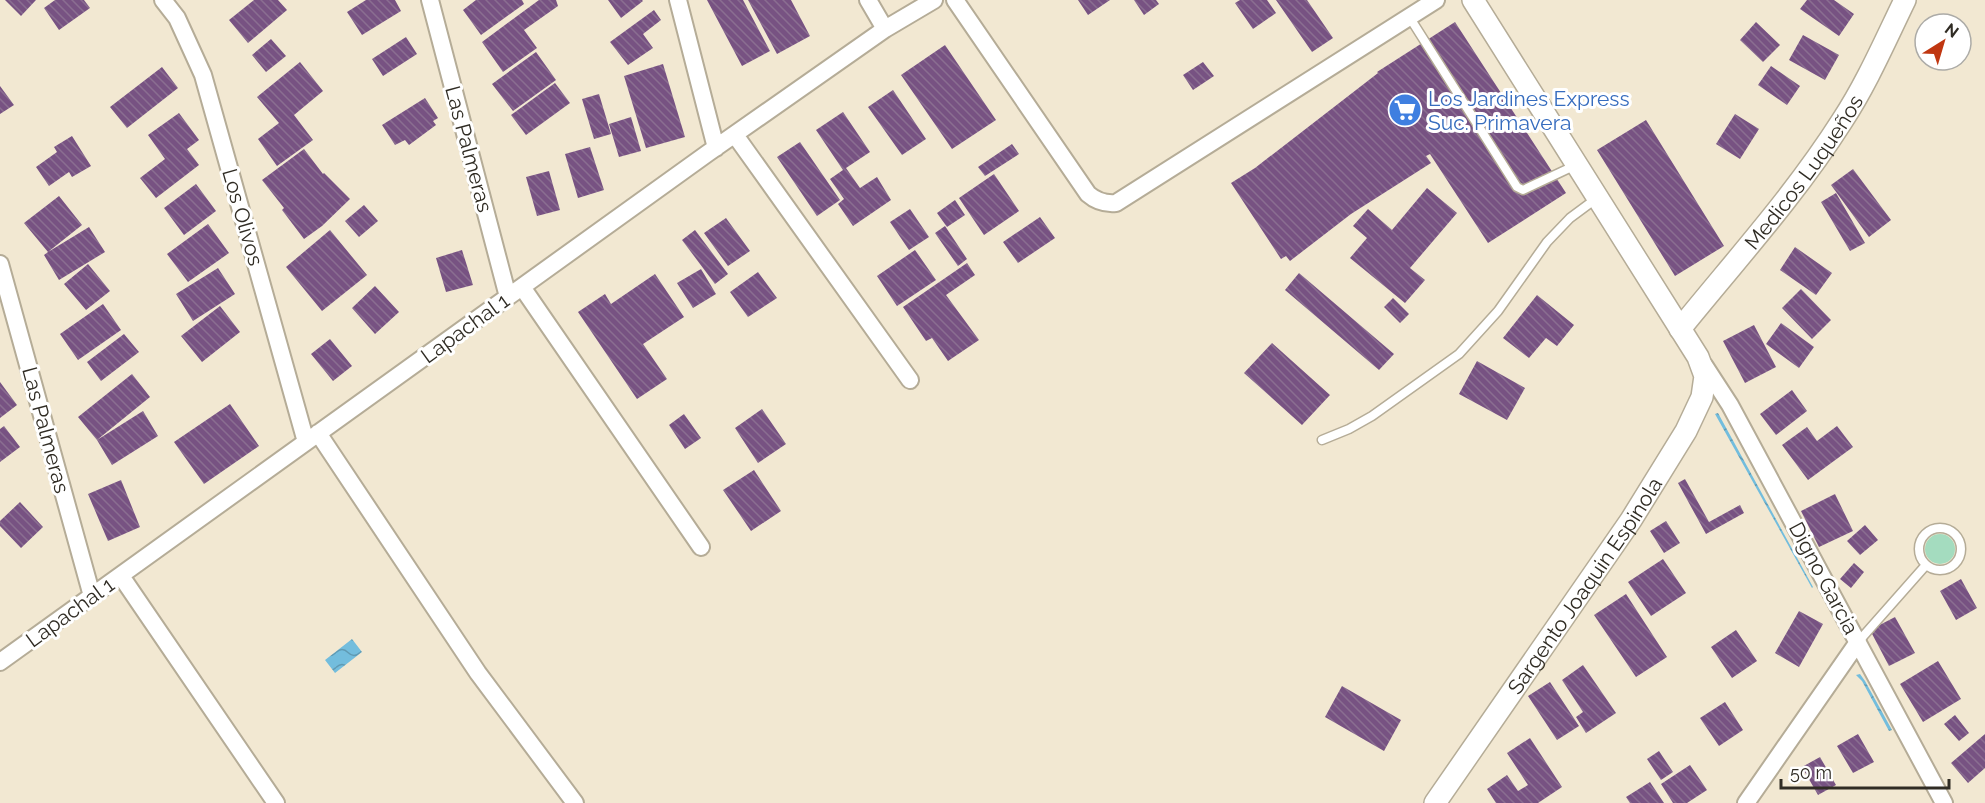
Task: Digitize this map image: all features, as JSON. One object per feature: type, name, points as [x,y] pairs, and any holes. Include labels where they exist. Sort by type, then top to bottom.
[{"type":"street","name":"Los Olivos","points":[[163,0],[177,18],[203,75],[312,438],[478,673],[575,803]]},
{"type":"street","name":"Las Palmeras","points":[[430,0],[508,297]]},
{"type":"street","points":[[678,0],[716,148]]},
{"type":"street","points":[[868,0],[885,29]]},
{"type":"street","name":"Lapachal 1","points":[[0,662],[716,148],[885,29],[934,0]]},
{"type":"street","points":[[955,0],[1088,194],[1109,204],[1126,197],[1436,0]]},
{"type":"street","points":[[1473,0],[1698,357]]},
{"type":"street","name":"Medicos Luqueños","points":[[1680,329],[1804,177],[1843,121],[1879,55],[1905,0]]},
{"type":"street","points":[[735,135],[910,380]]},
{"type":"street","name":"Las Palmeras","points":[[0,264],[92,596]]},
{"type":"street","points":[[522,287],[701,547]]},
{"type":"street","name":"Digno Garcia","points":[[1698,357],[1730,405],[1944,803]]},
{"type":"street","name":"Sargento Joaquin Espinola","points":[[1435,803],[1631,519],[1686,431],[1702,397],[1706,376],[1698,357]]},
{"type":"street","points":[[121,576],[276,803]]},
{"type":"street","points":[[1746,803],[1858,642]]},
{"type":"lane","points":[[1410,18],[1517,187],[1523,190],[1576,165]]},
{"type":"lane","points":[[1322,440],[1372,416],[1459,354],[1498,311],[1547,242],[1570,218],[1597,198]]},
{"type":"lane","points":[[1940,528],[1952,532],[1960,544],[1960,557],[1956,563],[1945,570],[1926,565],[1919,552],[1922,539],[1933,530],[1940,528]]},
{"type":"lane","points":[[1858,642],[1926,565]]},
{"type":"green space","points":[[1940,534],[1951,538],[1955,549],[1951,560],[1940,564],[1929,560],[1925,549],[1929,538]]},
{"type":"water","points":[[1718,413],[1813,587],[1812,588],[1715,414]]},
{"type":"water","points":[[352,639],[362,652],[335,673],[325,660]]},
{"type":"water","points":[[1860,674],[1892,730],[1889,731],[1862,681],[1856,675]]},
{"type":"building","points":[[5,0],[36,0],[21,16]]},
{"type":"building","points":[[55,0],[84,0],[90,8],[59,30],[44,8]]},
{"type":"building","points":[[254,0],[278,0],[287,10],[248,43],[229,20]]},
{"type":"building","points":[[366,0],[395,0],[401,11],[362,35],[347,12]]},
{"type":"building","points":[[476,0],[522,0],[524,4],[481,35],[463,10]]},
{"type":"building","points":[[539,0],[556,0],[558,6],[524,30],[537,48],[503,72],[482,42]]},
{"type":"building","points":[[608,0],[642,0],[643,1],[621,18]]},
{"type":"building","points":[[707,0],[743,0],[770,51],[742,66]]},
{"type":"building","points":[[748,0],[791,0],[810,36],[777,54]]},
{"type":"building","points":[[1078,0],[1110,0],[1088,15]]},
{"type":"building","points":[[1134,0],[1156,0],[1159,4],[1144,15]]},
{"type":"building","points":[[1240,0],[1267,0],[1276,13],[1253,29],[1235,3]]},
{"type":"building","points":[[1276,0],[1307,0],[1333,38],[1312,52]]},
{"type":"building","points":[[1807,0],[1834,0],[1854,14],[1839,36],[1800,9]]},
{"type":"building","points":[[654,10],[661,20],[643,34],[653,48],[628,65],[610,42]]},
{"type":"building","points":[[1455,22],[1566,193],[1488,243],[1430,154],[1426,156],[1431,163],[1351,214],[1290,261],[1286,256],[1281,259],[1231,183],[1255,168],[1377,72]]},
{"type":"building","points":[[1756,22],[1780,45],[1763,62],[1740,40]]},
{"type":"building","points":[[1803,35],[1839,55],[1825,80],[1789,60]]},
{"type":"building","points":[[406,37],[417,54],[383,76],[372,59]]},
{"type":"building","points":[[271,39],[286,56],[266,72],[252,55]]},
{"type":"building","points":[[945,45],[996,120],[952,149],[901,75]]},
{"type":"building","points":[[536,52],[556,80],[513,111],[492,84]]},
{"type":"building","points":[[300,62],[323,91],[294,115],[313,140],[277,166],[258,139],[279,123],[257,97]]},
{"type":"building","points":[[1203,62],[1214,76],[1193,90],[1183,75]]},
{"type":"building","points":[[663,64],[685,137],[646,148],[624,76]]},
{"type":"building","points":[[1771,66],[1800,86],[1787,105],[1758,85]]},
{"type":"building","points":[[162,67],[178,88],[127,128],[110,107]]},
{"type":"building","points":[[555,83],[570,103],[526,135],[511,115]]},
{"type":"building","points":[[0,86],[14,105],[0,114]]},
{"type":"building","points":[[893,90],[926,139],[902,155],[868,107]]},
{"type":"building","points":[[599,94],[611,134],[594,139],[582,99]]},
{"type":"building","points":[[425,98],[438,118],[433,121],[436,125],[409,145],[405,140],[395,145],[382,125]]},
{"type":"building","points":[[843,112],[870,152],[846,168],[860,188],[877,177],[891,200],[853,226],[838,204],[844,199],[830,179],[843,170],[816,130]]},
{"type":"building","points":[[179,113],[199,140],[187,149],[199,165],[156,198],[140,178],[165,159],[148,135]]},
{"type":"building","points":[[1735,114],[1759,129],[1740,159],[1716,144]]},
{"type":"building","points":[[631,117],[641,151],[619,157],[609,124]]},
{"type":"building","points":[[1646,120],[1724,246],[1675,276],[1597,150]]},
{"type":"building","points":[[72,136],[91,166],[72,177],[69,172],[49,186],[36,167],[57,152],[54,147]]},
{"type":"building","points":[[800,142],[840,200],[817,216],[777,157]]},
{"type":"building","points":[[1012,144],[1019,154],[985,176],[978,167]]},
{"type":"building","points":[[590,147],[604,190],[578,198],[565,154]]},
{"type":"building","points":[[304,149],[323,174],[350,199],[322,226],[304,239],[262,180]]},
{"type":"building","points":[[1853,169],[1891,220],[1869,237],[1831,185]]},
{"type":"building","points":[[549,171],[560,210],[537,216],[526,177]]},
{"type":"building","points":[[994,174],[1019,211],[984,235],[959,198]]},
{"type":"building","points":[[196,184],[216,211],[184,235],[164,208]]},
{"type":"building","points":[[1427,188],[1457,213],[1410,268],[1425,280],[1405,303],[1350,258],[1367,238],[1353,226],[1368,209],[1392,230]]},
{"type":"building","points":[[1836,193],[1865,243],[1850,251],[1821,202]]},
{"type":"building","points":[[59,196],[82,225],[48,252],[24,223]]},
{"type":"building","points":[[955,200],[965,215],[947,227],[937,213]]},
{"type":"building","points":[[364,205],[378,221],[359,237],[345,221]]},
{"type":"building","points":[[910,209],[929,237],[909,250],[890,222]]},
{"type":"building","points":[[1040,217],[1055,238],[1018,263],[1003,242]]},
{"type":"building","points":[[726,218],[750,251],[728,266],[704,233]]},
{"type":"building","points":[[208,224],[229,253],[188,282],[167,254]]},
{"type":"building","points":[[945,226],[967,259],[958,266],[935,233]]},
{"type":"building","points":[[89,227],[105,252],[59,280],[44,255]]},
{"type":"building","points":[[330,230],[367,275],[322,311],[286,267]]},
{"type":"building","points":[[695,230],[728,274],[715,284],[682,240]]},
{"type":"building","points":[[1795,247],[1832,273],[1816,295],[1780,270]]},
{"type":"building","points":[[462,250],[473,285],[446,292],[436,258]]},
{"type":"building","points":[[915,250],[936,280],[897,306],[877,276]]},
{"type":"building","points":[[967,263],[975,275],[946,295],[979,340],[948,361],[932,338],[926,341],[903,307]]},
{"type":"building","points":[[88,264],[110,291],[86,310],[64,284]]},
{"type":"building","points":[[218,268],[235,294],[193,321],[176,294]]},
{"type":"building","points":[[701,269],[716,294],[693,308],[677,283]]},
{"type":"building","points":[[758,272],[777,298],[748,317],[730,292]]},
{"type":"building","points":[[1299,273],[1394,354],[1379,370],[1285,290]]},
{"type":"building","points":[[655,274],[684,317],[643,344],[667,379],[637,399],[578,312],[605,294],[611,304]]},
{"type":"building","points":[[375,286],[399,312],[375,334],[352,308]]},
{"type":"building","points":[[1801,289],[1831,320],[1812,339],[1782,308]]},
{"type":"building","points":[[1537,295],[1574,325],[1557,346],[1546,338],[1529,358],[1503,338]]},
{"type":"building","points":[[1393,298],[1409,314],[1400,323],[1384,307]]},
{"type":"building","points":[[103,304],[121,330],[78,360],[60,334]]},
{"type":"building","points":[[220,306],[240,332],[202,362],[181,336]]},
{"type":"building","points":[[1781,323],[1814,347],[1799,368],[1766,344]]},
{"type":"building","points":[[1754,325],[1776,367],[1745,383],[1723,341]]},
{"type":"building","points":[[124,334],[139,352],[101,381],[87,362]]},
{"type":"building","points":[[330,339],[352,366],[333,381],[311,354]]},
{"type":"building","points":[[1272,343],[1330,395],[1302,425],[1244,373]]},
{"type":"building","points":[[1477,361],[1525,388],[1507,420],[1459,394]]},
{"type":"building","points":[[132,374],[150,397],[97,440],[78,417]]},
{"type":"building","points":[[0,382],[17,405],[0,418]]},
{"type":"building","points":[[1792,390],[1807,411],[1776,435],[1760,414]]},
{"type":"building","points":[[230,404],[259,446],[204,484],[174,442]]},
{"type":"building","points":[[762,409],[786,444],[758,463],[735,428]]},
{"type":"building","points":[[143,411],[158,436],[112,465],[97,440]]},
{"type":"building","points":[[684,414],[701,438],[685,449],[669,425]]},
{"type":"building","points":[[4,426],[20,447],[0,462],[0,429]]},
{"type":"building","points":[[1837,426],[1853,447],[1808,480],[1782,445],[1807,427],[1817,441]]},
{"type":"building","points":[[754,470],[781,511],[751,531],[723,490]]},
{"type":"building","points":[[1685,479],[1709,522],[1740,505],[1744,513],[1706,534],[1678,483]]},
{"type":"building","points":[[121,480],[140,527],[108,541],[88,494]]},
{"type":"building","points":[[1835,494],[1853,531],[1819,547],[1801,511]]},
{"type":"building","points":[[20,502],[43,527],[21,548],[0,526],[0,521]]},
{"type":"building","points":[[1666,521],[1680,543],[1664,553],[1650,531]]},
{"type":"building","points":[[1865,525],[1878,540],[1860,555],[1847,541]]},
{"type":"building","points":[[1663,559],[1686,593],[1651,616],[1628,582]]},
{"type":"building","points":[[1854,563],[1864,572],[1851,588],[1840,579]]},
{"type":"building","points":[[1961,579],[1977,608],[1956,620],[1940,591]]},
{"type":"building","points":[[1626,594],[1667,657],[1636,677],[1594,615]]},
{"type":"building","points":[[1799,611],[1823,624],[1799,667],[1775,653]]},
{"type":"building","points":[[1895,617],[1915,653],[1889,666],[1870,630]]},
{"type":"building","points":[[1736,630],[1757,661],[1732,678],[1711,647]]},
{"type":"building","points":[[1938,661],[1961,699],[1923,722],[1900,684]]},
{"type":"building","points":[[1583,665],[1616,713],[1586,733],[1576,717],[1583,712],[1562,680]]},
{"type":"building","points":[[1550,682],[1579,726],[1557,740],[1528,696]]},
{"type":"building","points":[[1342,686],[1401,720],[1384,751],[1325,717]]},
{"type":"building","points":[[1725,702],[1743,730],[1719,746],[1700,718]]},
{"type":"building","points":[[1955,715],[1969,733],[1959,741],[1944,724]]},
{"type":"building","points":[[1858,734],[1874,762],[1853,773],[1837,746]]},
{"type":"building","points":[[1985,734],[1985,768],[1968,783],[1951,763]]},
{"type":"building","points":[[1530,738],[1562,787],[1538,803],[1496,803],[1487,789],[1507,775],[1518,791],[1528,785],[1507,753]]},
{"type":"building","points":[[1659,751],[1673,772],[1661,780],[1647,759]]},
{"type":"building","points":[[1820,757],[1836,785],[1818,795],[1802,767]]},
{"type":"building","points":[[1690,765],[1707,790],[1687,803],[1673,803],[1661,784]]},
{"type":"building","points":[[1650,782],[1664,803],[1630,803],[1626,797]]},
{"type":"place","name":"Los Jardines Express Suc. Primavera","points":[[1405,110]]}]
